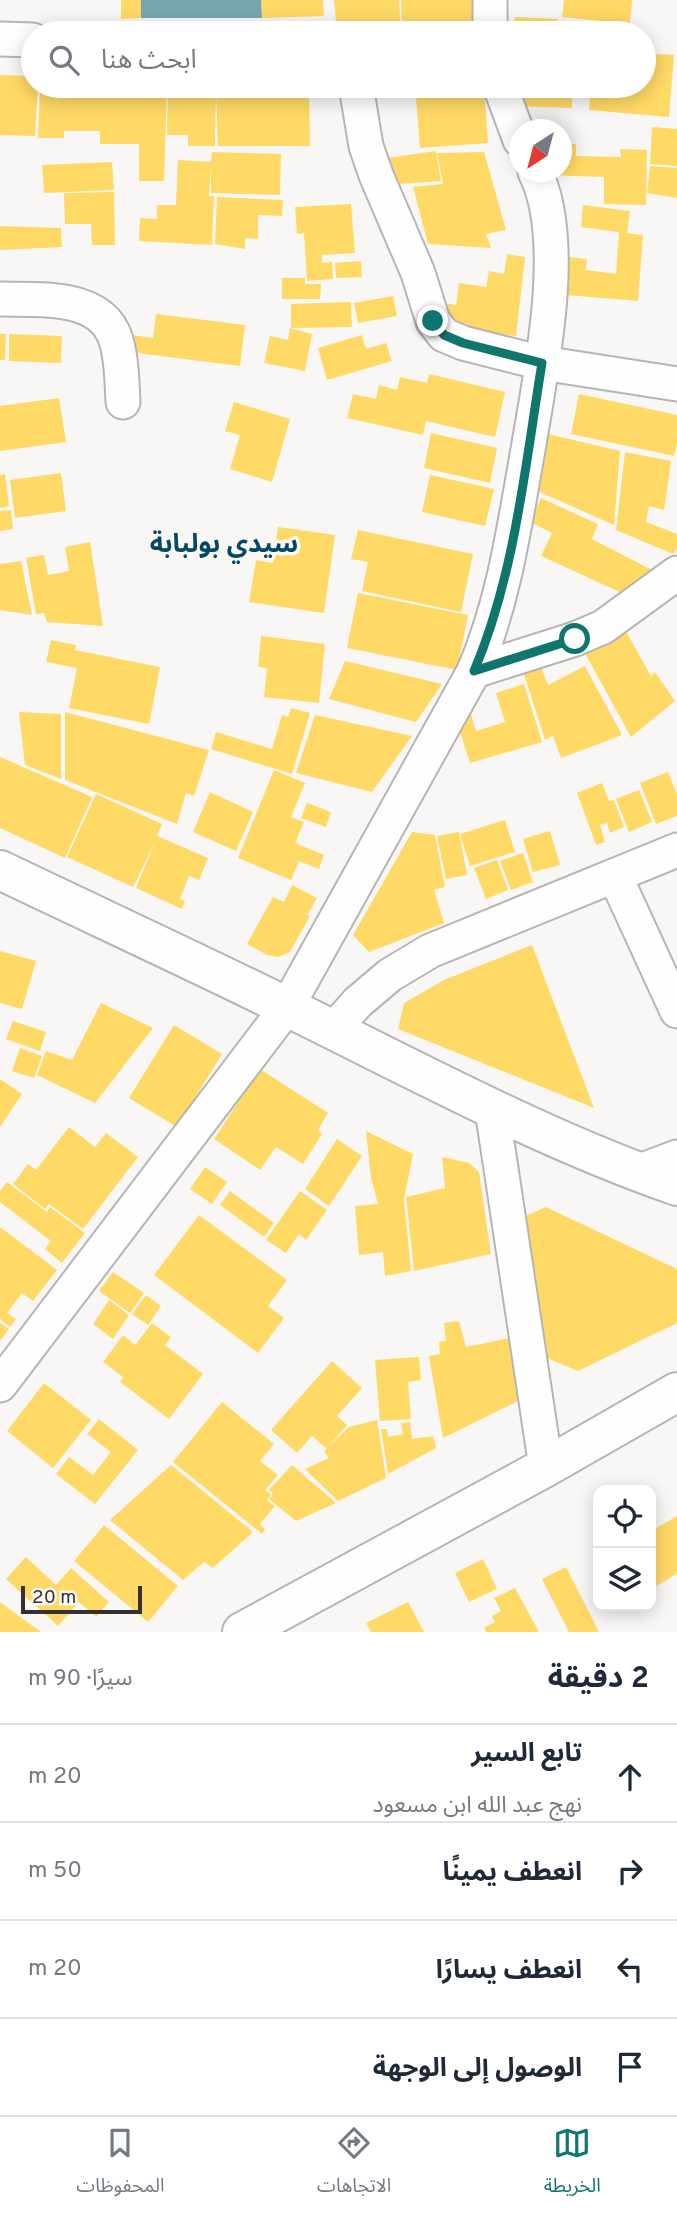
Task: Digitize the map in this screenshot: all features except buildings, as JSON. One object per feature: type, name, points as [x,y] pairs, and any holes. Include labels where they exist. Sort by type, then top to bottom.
[{"type":"street","points":[[490,0],[490,21]]},
{"type":"street","points":[[0,39],[21,40]]},
{"type":"street","points":[[358,98],[366,146],[376,175],[418,273],[433,321],[444,335],[463,343],[542,363],[677,384]]},
{"type":"street","points":[[504,98],[512,119]]},
{"type":"street","points":[[0,1385],[287,1007],[474,671],[486,643],[506,571],[542,363],[549,310],[550,228],[539,182]]},
{"type":"street","points":[[0,299],[56,300],[91,308],[111,328],[118,346],[123,402]]},
{"type":"street","points":[[474,671],[575,639],[603,627],[677,573]]},
{"type":"street","points":[[333,1030],[358,1002],[390,975],[430,951],[677,850]]},
{"type":"street","points":[[0,870],[287,1007],[492,1109],[637,1172],[677,1186]]},
{"type":"street","points":[[615,876],[677,1011]]},
{"type":"street","points":[[492,1109],[546,1467]]},
{"type":"street","points":[[637,1172],[677,1157]]},
{"type":"street","points":[[260,1628],[677,1392]]},
{"type":"district","name":"سيدي بولبابة","points":[[224,545]]},
{"type":"route","points":[[433,321],[444,335],[463,343],[542,363],[506,571],[486,643],[474,671],[575,639]]}]
